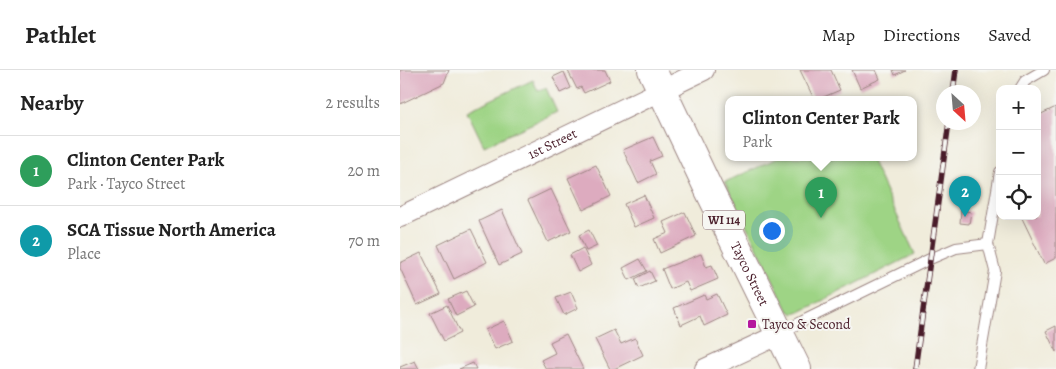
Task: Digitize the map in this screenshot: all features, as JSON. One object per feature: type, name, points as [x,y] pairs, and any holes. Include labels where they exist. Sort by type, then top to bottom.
[{"type":"main road","name":"Tayco Street","points":[[657,80],[797,369]]},
{"type":"street","name":"1st Street","points":[[400,217],[657,80],[704,70]]},
{"type":"street","points":[[706,369],[780,334]]},
{"type":"lane","points":[[1022,85],[1025,81],[1044,70]]},
{"type":"lane","points":[[978,369],[995,271],[988,244],[1000,175]]},
{"type":"lane","points":[[780,334],[930,259],[956,248],[988,244]]},
{"type":"green space","points":[[533,80],[538,91],[546,88],[557,112],[484,146],[467,111]]},
{"type":"green space","points":[[771,161],[872,161],[915,254],[794,314],[788,310],[725,182]]},
{"type":"building","points":[[400,70],[449,70],[444,83],[400,104]]},
{"type":"building","points":[[605,70],[610,81],[584,93],[581,87],[577,89],[568,71]]},
{"type":"building","points":[[800,70],[831,70],[840,90],[826,96],[813,96]]},
{"type":"building","points":[[852,70],[876,70],[880,79],[860,88]]},
{"type":"building","points":[[893,70],[905,70],[895,75]]},
{"type":"building","points":[[564,72],[571,88],[560,93],[553,77]]},
{"type":"building","points":[[1056,107],[1056,258],[1044,264],[1023,220],[1041,220],[1041,114]]},
{"type":"building","points":[[653,137],[662,156],[650,161],[656,174],[638,183],[623,150]]},
{"type":"building","points":[[596,165],[611,196],[583,210],[568,178]]},
{"type":"building","points":[[551,189],[571,231],[548,242],[528,200]]},
{"type":"building","points":[[644,195],[654,218],[634,227],[624,204]]},
{"type":"building","points":[[502,210],[522,254],[499,265],[479,221]]},
{"type":"building","points":[[961,210],[971,212],[969,224],[960,223]]},
{"type":"building","points":[[685,212],[696,236],[660,253],[654,239],[668,233],[663,222]]},
{"type":"building","points":[[471,229],[487,262],[454,279],[438,245]]},
{"type":"building","points":[[589,230],[597,246],[586,251],[579,235]]},
{"type":"building","points":[[583,248],[591,265],[578,272],[570,255]]},
{"type":"building","points":[[421,253],[441,294],[417,305],[400,268],[400,263]]},
{"type":"building","points":[[701,254],[706,267],[712,265],[718,279],[690,291],[686,282],[670,289],[662,269]]},
{"type":"building","points":[[640,259],[647,271],[629,280],[623,268]]},
{"type":"building","points":[[650,271],[655,281],[639,288],[635,279]]},
{"type":"building","points":[[466,291],[474,307],[456,316],[448,299]]},
{"type":"building","points":[[571,292],[578,308],[564,315],[556,298]]},
{"type":"building","points":[[717,294],[727,315],[704,326],[700,316],[681,325],[674,308],[704,295],[706,299]]},
{"type":"building","points":[[447,305],[460,333],[444,341],[430,313]]},
{"type":"building","points":[[504,321],[513,341],[495,349],[485,330]]},
{"type":"building","points":[[1056,326],[1056,352],[1046,331]]},
{"type":"building","points":[[614,330],[621,344],[635,338],[643,355],[614,369],[610,369],[595,339]]},
{"type":"building","points":[[566,334],[583,369],[546,369],[541,360],[555,353],[550,342]]},
{"type":"building","points":[[415,361],[419,369],[400,369],[400,367]]},
{"type":"building","points":[[473,363],[476,369],[459,369]]},
{"type":"railway","points":[[954,85],[956,70]]},
{"type":"railway","points":[[915,369],[948,130]]},
{"type":"place","name":"SCA Tissue North America","points":[[965,217]]},
{"type":"place","name":"Clinton Center Park","points":[[821,218]]},
{"type":"place","name":"Tayco & Second","points":[[752,324]]}]
